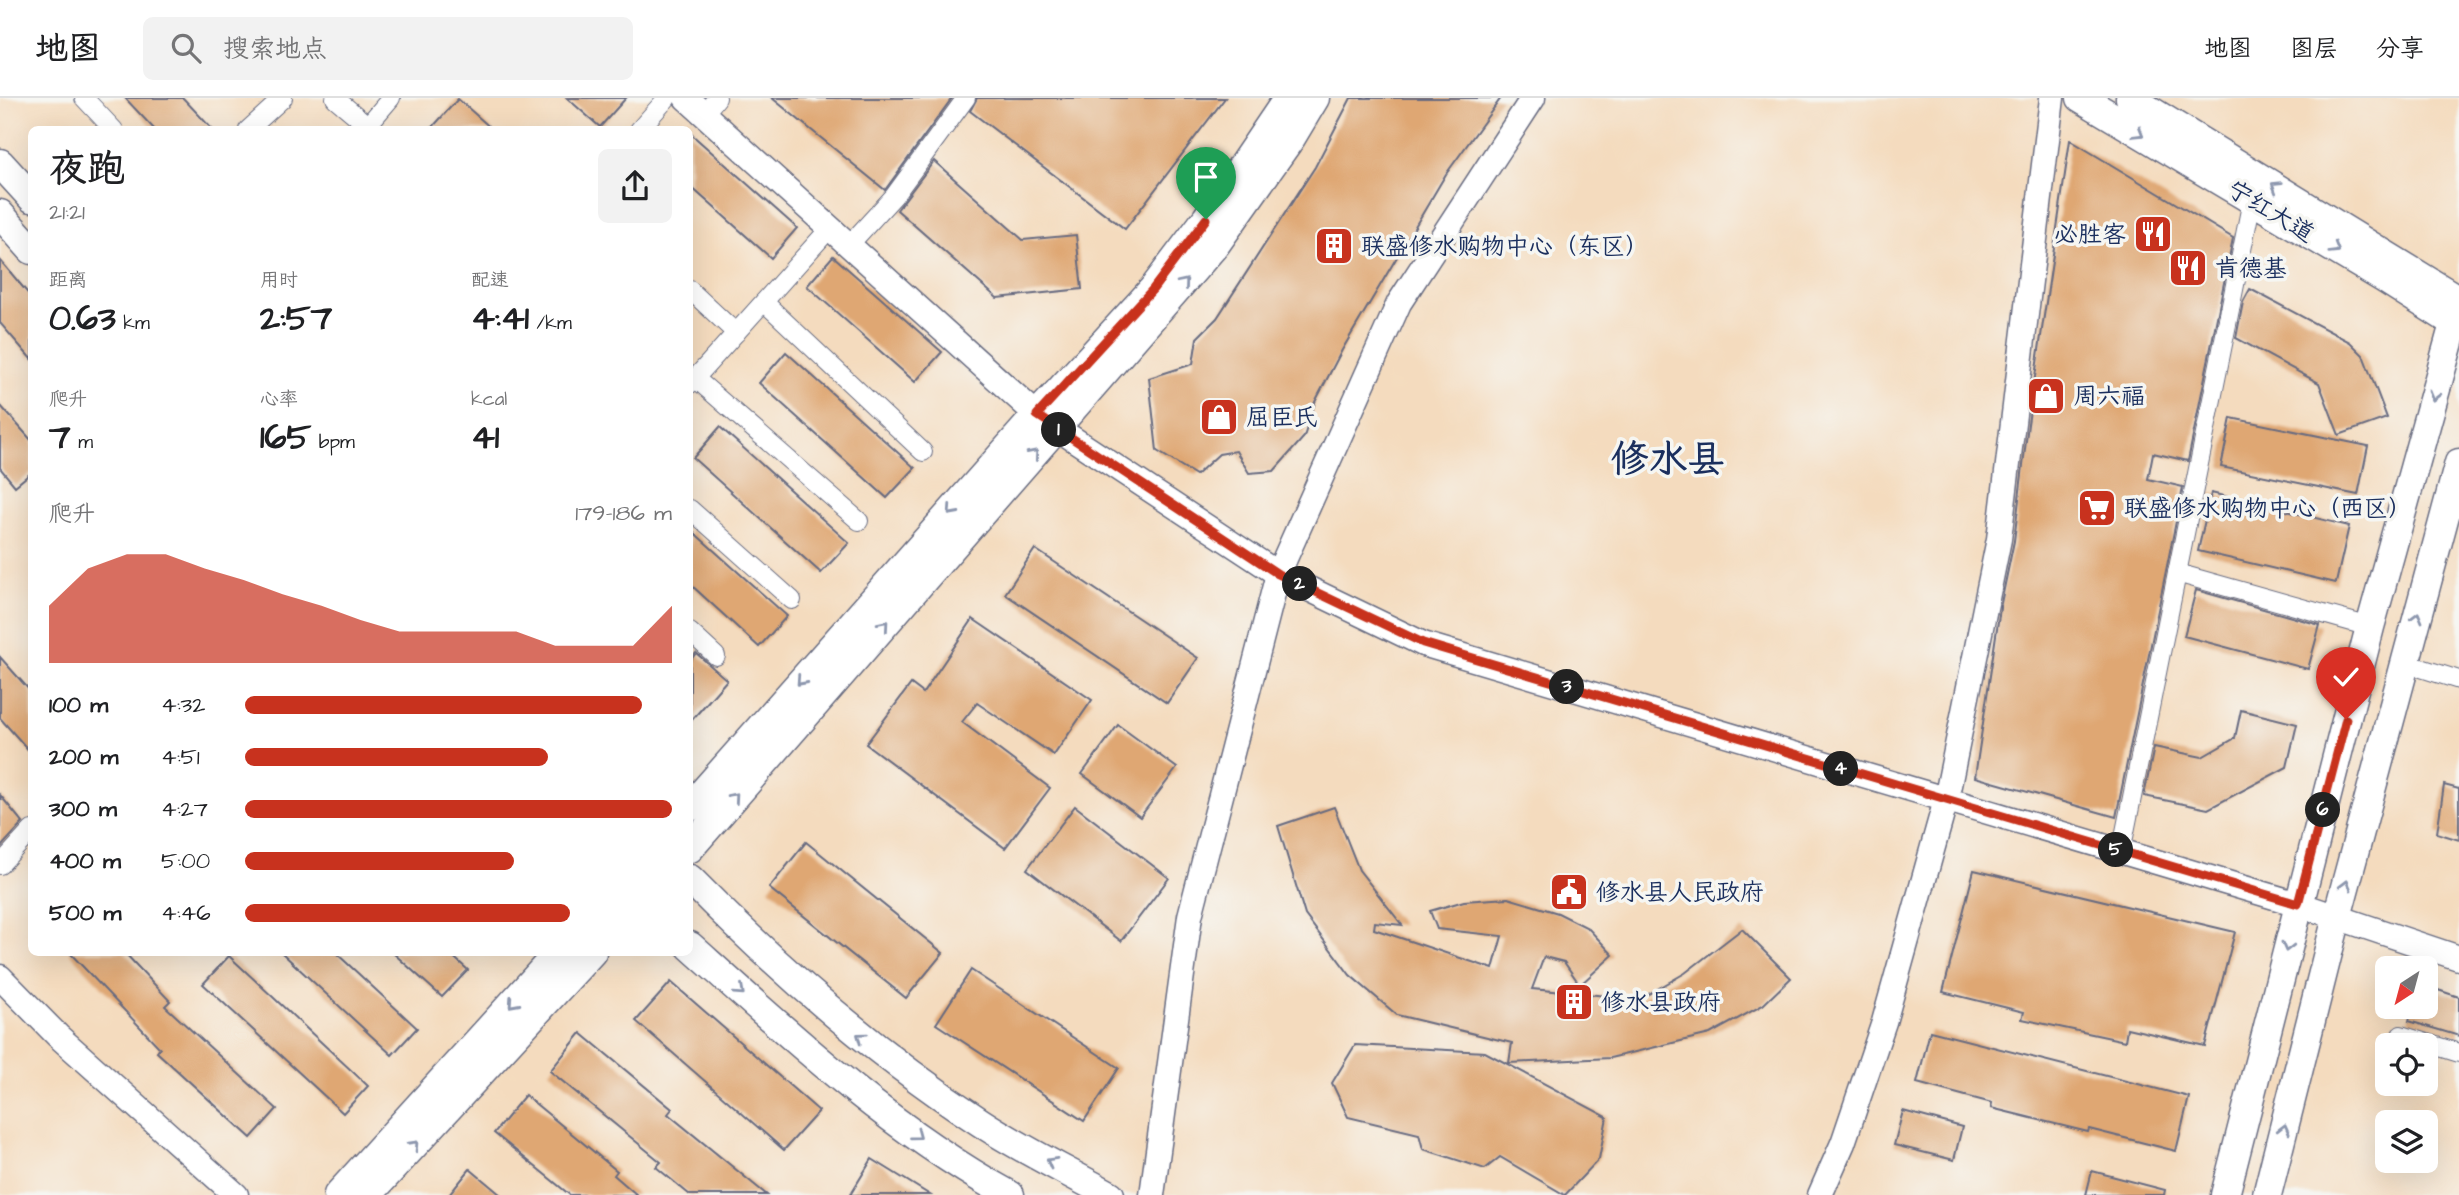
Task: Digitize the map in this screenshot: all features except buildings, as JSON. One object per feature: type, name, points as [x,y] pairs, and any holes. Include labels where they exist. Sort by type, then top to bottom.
[{"type":"main road","points":[[693,844],[1047,422],[1206,219],[1288,98]]},
{"type":"main road","points":[[693,804],[1216,244],[1291,138],[1315,98]]},
{"type":"main road","name":"宁红大道","points":[[2081,98],[2384,278],[2458,314]]},
{"type":"main road","name":"宁红大道","points":[[2130,98],[2458,314]]},
{"type":"main road","points":[[0,163],[28,194]]},
{"type":"main road","points":[[0,214],[28,246]]},
{"type":"main road","points":[[2225,1195],[2370,627],[2458,314]]},
{"type":"main road","points":[[2267,1195],[2337,917],[2459,463]]},
{"type":"main road","points":[[693,882],[752,943],[849,1028],[981,1123],[1110,1195]]},
{"type":"main road","points":[[693,949],[823,1065],[966,1171],[1010,1195]]},
{"type":"main road","points":[[338,1195],[555,956]]},
{"type":"main road","points":[[368,1195],[588,956]]},
{"type":"street","points":[[84,98],[110,126]]},
{"type":"street","points":[[252,126],[283,98]]},
{"type":"street","points":[[335,98],[369,126]]},
{"type":"street","points":[[371,126],[391,98]]},
{"type":"street","points":[[642,126],[667,98]]},
{"type":"street","points":[[849,245],[894,195],[966,98]]},
{"type":"street","points":[[1152,1195],[1191,916],[1278,574],[1399,303],[1533,98]]},
{"type":"street","points":[[1820,1195],[1843,1143],[1884,1022],[1946,800],[1999,539],[2052,98]]},
{"type":"street","points":[[702,103],[830,228],[1047,422],[1278,574],[1423,643],[2298,904],[2459,958]]},
{"type":"street","points":[[2122,852],[2252,200]]},
{"type":"street","points":[[693,380],[830,228]]},
{"type":"street","points":[[693,293],[736,333]]},
{"type":"street","points":[[764,302],[923,452]]},
{"type":"street","points":[[693,382],[859,521]]},
{"type":"street","points":[[693,512],[792,600]]},
{"type":"street","points":[[2177,573],[2370,627]]},
{"type":"street","points":[[693,635],[716,656]]},
{"type":"street","points":[[2405,663],[2459,680]]},
{"type":"street","points":[[0,865],[28,834]]},
{"type":"street","points":[[0,977],[58,1036],[236,1195]]},
{"type":"street","points":[[2438,1046],[2459,1053]]},
{"type":"place","name":"必胜客","points":[[2153,234]]},
{"type":"place","name":"联盛修水购物中心（东区）","points":[[1334,246]]},
{"type":"place","name":"肯德基","points":[[2188,268]]},
{"type":"place","name":"周六福","points":[[2046,396]]},
{"type":"place","name":"屈臣氏","points":[[1219,417]]},
{"type":"place","name":"联盛修水购物中心（西区）","points":[[2097,508]]},
{"type":"place","name":"修水县人民政府","points":[[1569,892]]},
{"type":"place","name":"修水县政府","points":[[1574,1002]]},
{"type":"district","name":"修水县","points":[[1668,458]]},
{"type":"route","points":[[1206,219],[1153,289],[1037,415],[1278,574],[1423,643],[2298,904],[2346,719]]}]
